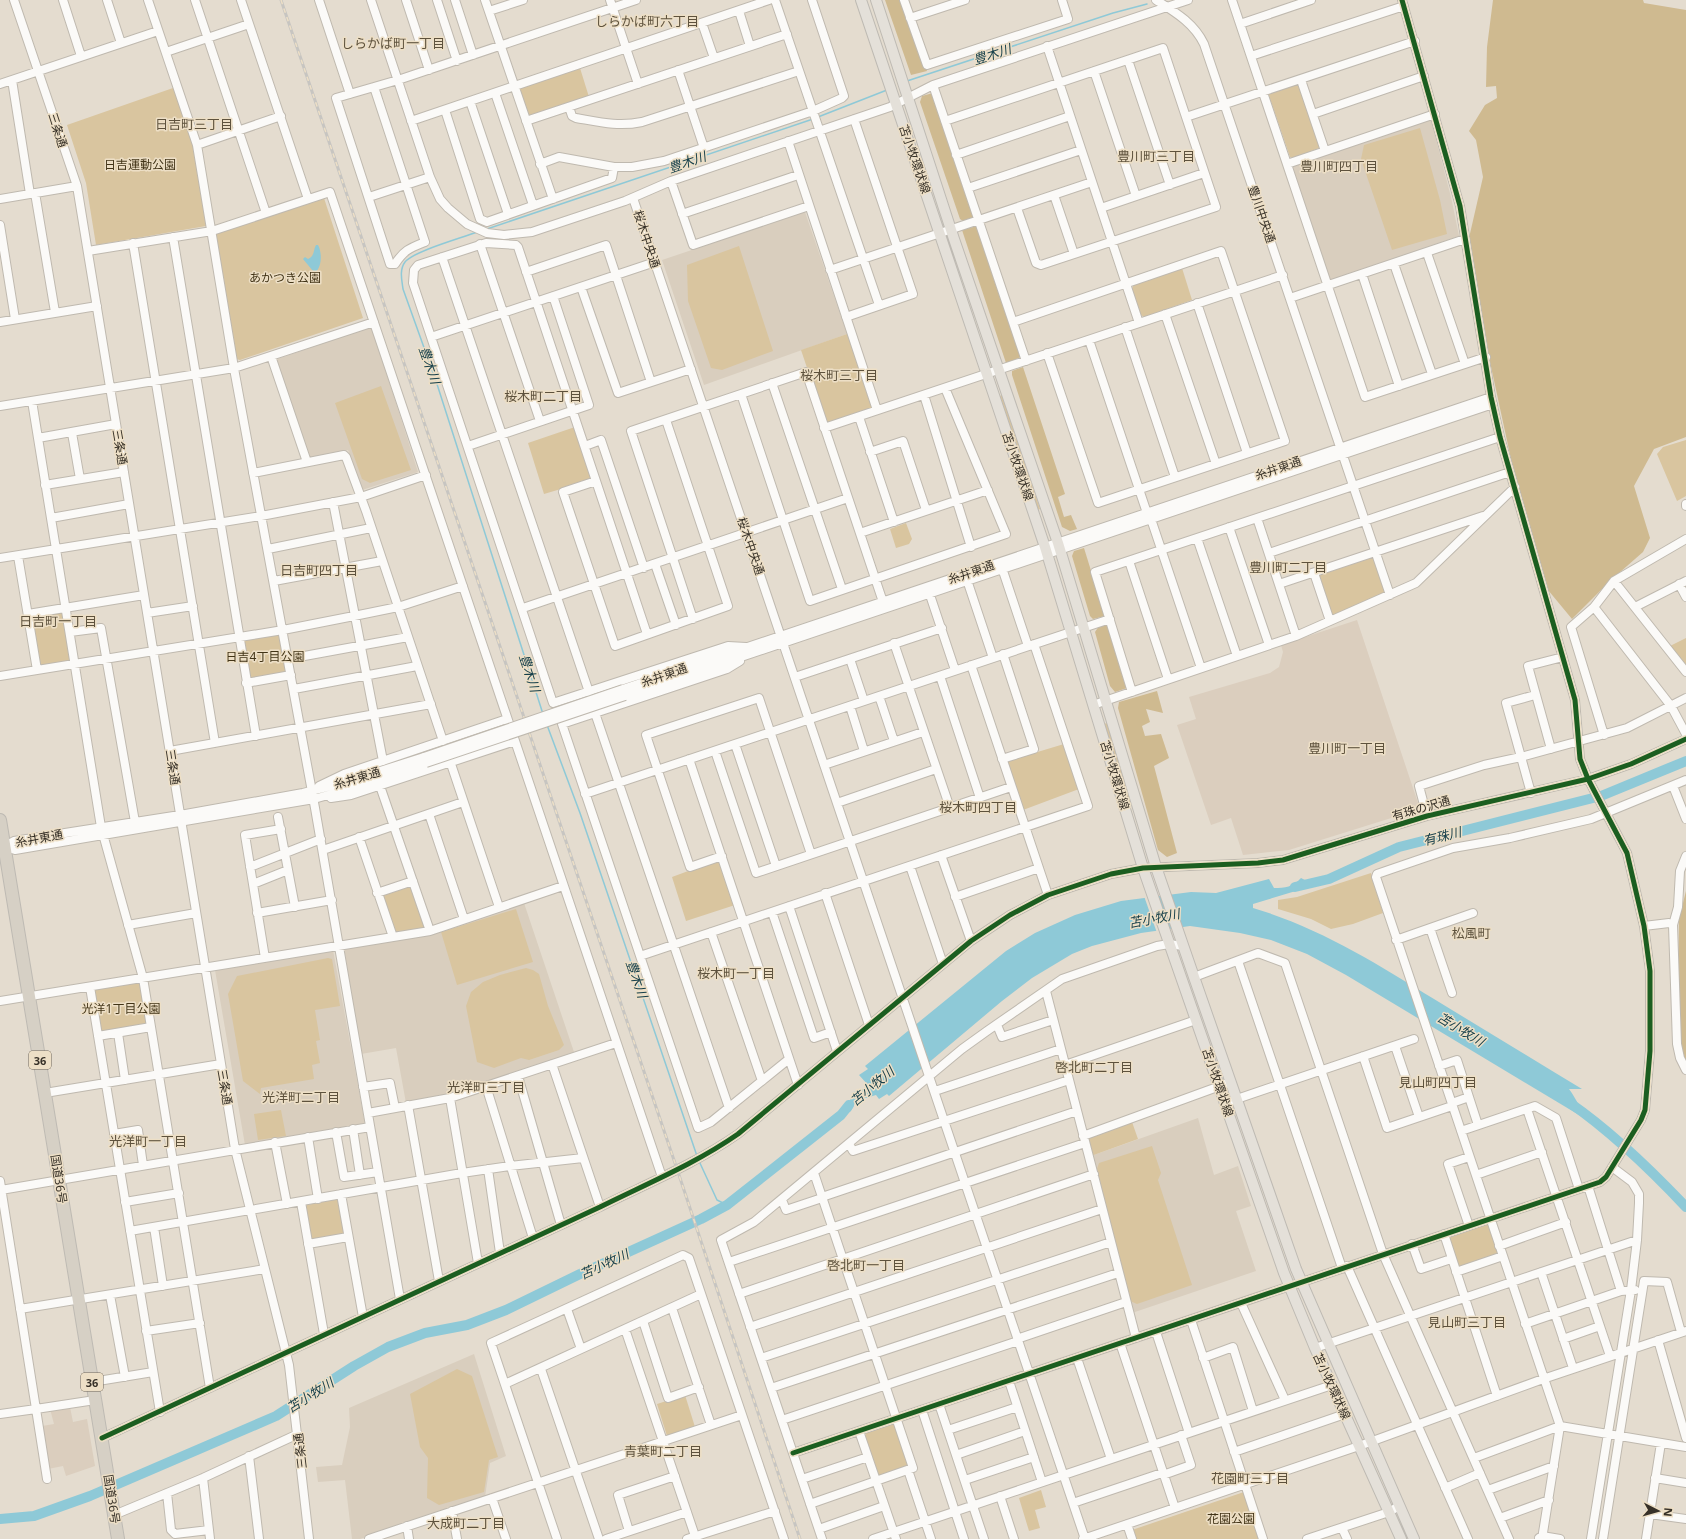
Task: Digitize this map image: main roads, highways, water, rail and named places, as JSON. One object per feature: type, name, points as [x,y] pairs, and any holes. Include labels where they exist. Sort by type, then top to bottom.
[{"type":"highway","name":"国道36号","points":[[0,820],[2,848],[30,996],[118,1539]]},
{"type":"main road","name":"苫小牧環状線","points":[[861,0],[1046,550],[1143,868],[1288,1286],[1401,1539]]},
{"type":"main road","name":"苫小牧環状線","points":[[876,0],[951,230],[1059,546],[1163,890],[1181,942],[1301,1282],[1414,1539]]},
{"type":"water","points":[[316,245],[318,245],[321,259],[316,272],[313,271],[303,259],[305,257],[308,259],[312,256]]},
{"type":"water","points":[[1301,878],[1307,881],[1309,887],[1253,904],[1253,908],[1301,925],[1368,959],[1582,1089],[1569,1089],[1589,1121],[1346,975],[1307,954],[1271,940],[1240,933],[1190,926],[1141,933],[1092,946],[1072,954],[1032,978],[1002,1001],[889,1096],[887,1094],[879,1099],[876,1095],[866,1098],[860,1096],[858,1097],[851,1111],[842,1117],[841,1113],[850,1101],[853,1092],[860,1091],[868,1085],[859,1075],[868,1069],[865,1066],[1006,951],[1035,933],[1075,915],[1121,901],[1191,892],[1216,893],[1269,879],[1274,888],[1282,888],[1292,885]]},
{"type":"waterway","name":"豊木川","points":[[907,81],[1113,13],[1147,4]]},
{"type":"waterway","name":"豊木川","points":[[818,117],[887,90]]},
{"type":"waterway","name":"豊木川","points":[[487,229],[813,119]]},
{"type":"waterway","name":"豊木川","points":[[477,232],[428,249],[410,258],[403,265],[401,276],[403,289],[436,381],[543,714]]},
{"type":"waterway","name":"豊木川","points":[[547,725],[580,813],[697,1156]]},
{"type":"waterway","name":"有珠川","points":[[1295,887],[1329,879],[1399,847],[1601,796],[1686,761]]},
{"type":"waterway","name":"苫小牧川","points":[[1570,1103],[1601,1126],[1659,1179],[1686,1207]]},
{"type":"waterway","name":"苫小牧川","points":[[0,1519],[34,1516],[90,1496],[276,1416],[354,1366],[388,1347],[425,1333],[467,1325],[506,1310],[580,1274],[701,1219],[727,1205],[841,1115],[849,1105]]},
{"type":"waterway","name":"豊木川","points":[[699,1161],[717,1200],[727,1205]]},
{"type":"railway","points":[[281,0],[677,1169],[800,1539]]},
{"type":"district","name":"しらかば町六丁目","points":[[647,21]]},
{"type":"district","name":"しらかば町一丁目","points":[[393,43]]},
{"type":"district","name":"日吉町三丁目","points":[[194,124]]},
{"type":"district","name":"豊川町三丁目","points":[[1156,156]]},
{"type":"district","name":"豊川町四丁目","points":[[1339,166]]},
{"type":"district","name":"桜木町三丁目","points":[[839,375]]},
{"type":"district","name":"桜木町二丁目","points":[[543,396]]},
{"type":"district","name":"豊川町二丁目","points":[[1288,567]]},
{"type":"district","name":"日吉町四丁目","points":[[319,570]]},
{"type":"district","name":"日吉町一丁目","points":[[58,621]]},
{"type":"district","name":"豊川町一丁目","points":[[1347,748]]},
{"type":"district","name":"桜木町四丁目","points":[[978,807]]},
{"type":"district","name":"松風町","points":[[1471,933]]},
{"type":"district","name":"桜木町一丁目","points":[[736,973]]},
{"type":"district","name":"啓北町二丁目","points":[[1094,1067]]},
{"type":"district","name":"見山町四丁目","points":[[1438,1082]]},
{"type":"district","name":"光洋町三丁目","points":[[486,1087]]},
{"type":"district","name":"光洋町二丁目","points":[[301,1097]]},
{"type":"district","name":"光洋町一丁目","points":[[148,1141]]},
{"type":"district","name":"啓北町一丁目","points":[[866,1265]]},
{"type":"district","name":"見山町三丁目","points":[[1467,1322]]},
{"type":"district","name":"青葉町二丁目","points":[[663,1451]]},
{"type":"district","name":"花園町三丁目","points":[[1250,1478]]},
{"type":"district","name":"大成町二丁目","points":[[466,1523]]},
{"type":"park label","name":"日吉運動公園","points":[[140,164]]},
{"type":"park label","name":"あかつき公園","points":[[285,277]]},
{"type":"park label","name":"日吉4丁目公園","points":[[265,656]]},
{"type":"park label","name":"光洋1丁目公園","points":[[121,1008]]},
{"type":"park label","name":"花園公園","points":[[1231,1518]]}]
